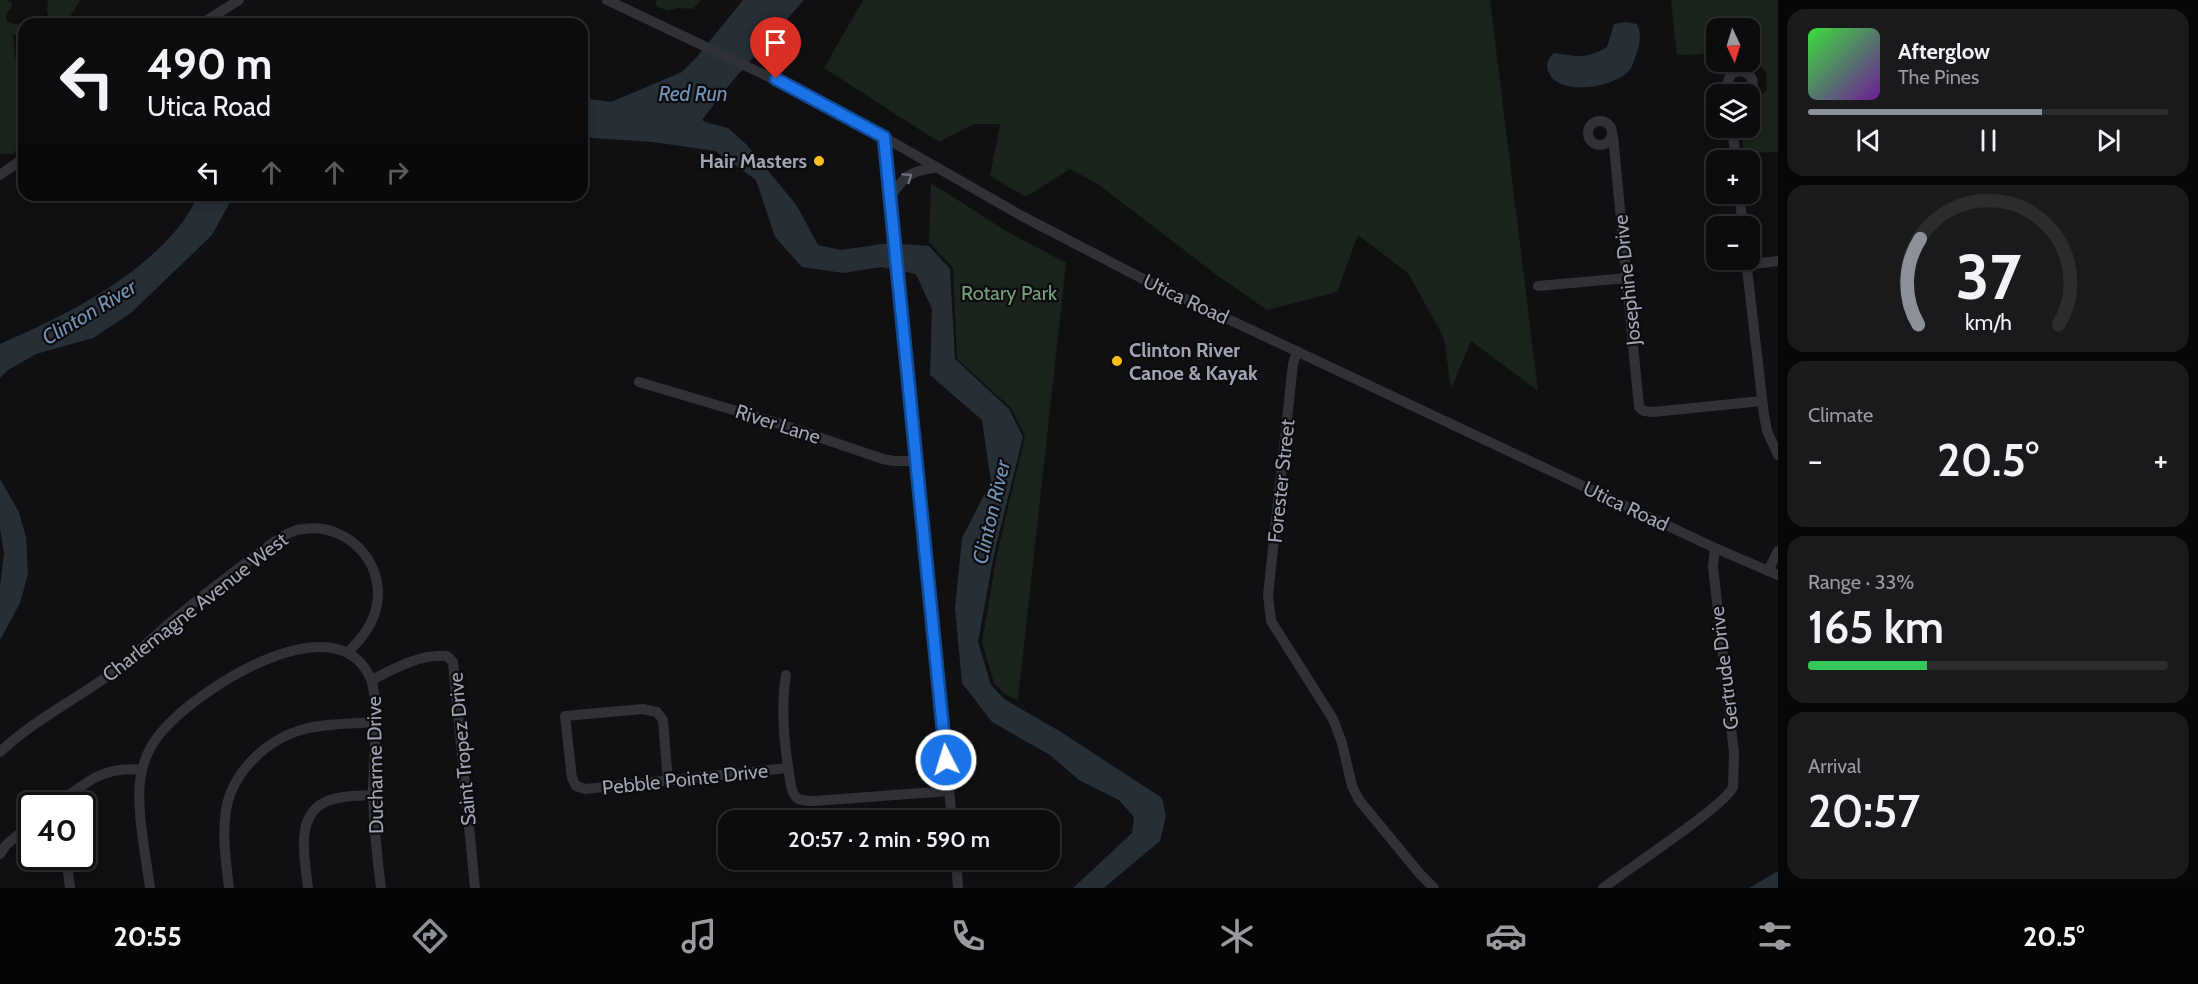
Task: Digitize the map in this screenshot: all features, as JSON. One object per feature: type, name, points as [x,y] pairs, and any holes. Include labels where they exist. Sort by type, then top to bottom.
[{"type":"street","points":[[210,18],[239,0]]},
{"type":"street","name":"Utica Road","points":[[607,0],[826,104],[934,168],[1147,281],[1715,548],[1773,573]]},
{"type":"street","points":[[1729,84],[1728,79],[1737,71],[1746,72],[1752,84]]},
{"type":"street","points":[[1601,146],[1608,143],[1613,136],[1612,128],[1606,122],[1598,121],[1591,125],[1588,137],[1593,143],[1614,154]]},
{"type":"street","name":"Josephine Drive","points":[[1613,136],[1640,407],[1644,411],[1653,412],[1762,401]]},
{"type":"street","points":[[884,137],[951,810]]},
{"type":"street","points":[[0,175],[18,162]]},
{"type":"street","points":[[890,197],[905,177],[921,170],[934,168]]},
{"type":"street","points":[[1760,262],[1778,261]]},
{"type":"street","points":[[1747,270],[1767,431],[1778,455]]},
{"type":"street","points":[[1538,286],[1627,278]]},
{"type":"street","name":"Forester Street","points":[[1296,351],[1268,595],[1271,621],[1333,718],[1352,786],[1359,800],[1434,888]]},
{"type":"street","name":"River Lane","points":[[639,382],[777,423],[883,459],[918,461]]},
{"type":"street","name":"Charlemagne Avenue West","points":[[0,752],[15,738],[57,708],[108,676],[180,615],[274,542],[286,534],[301,529],[319,528],[346,537],[363,550],[375,572],[378,595],[375,613],[369,627],[348,652]]},
{"type":"street","name":"Gertrude Drive","points":[[1603,888],[1714,807],[1727,796],[1733,787],[1734,753],[1713,567],[1715,548]]},
{"type":"street","points":[[1773,573],[1778,551]]},
{"type":"street","points":[[150,888],[141,803],[142,770],[151,747],[166,726],[225,680],[263,659],[292,651],[328,648],[348,652]]},
{"type":"street","name":"Ducharme Drive","points":[[348,652],[362,665],[372,680],[375,722],[373,795],[381,888]]},
{"type":"street","name":"Saint Tropez Drive","points":[[372,680],[400,666],[428,658],[447,656],[453,662],[475,888]]},
{"type":"street","points":[[786,675],[782,707],[788,768]]},
{"type":"street","name":"Pebble Pointe Drive","points":[[668,782],[663,720],[657,712],[643,709],[565,716],[571,774],[576,786],[589,789],[668,782],[788,768],[792,795],[801,801],[949,790]]},
{"type":"street","points":[[229,888],[224,841],[226,809],[232,791],[249,765],[274,742],[303,729],[375,722]]},
{"type":"street","points":[[75,792],[103,772],[117,769],[142,770]]},
{"type":"street","points":[[308,888],[304,834],[307,818],[319,805],[331,800],[373,795]]},
{"type":"street","points":[[0,854],[18,835]]},
{"type":"street","points":[[68,870],[70,888]]},
{"type":"street","points":[[957,870],[958,888]]},
{"type":"green space","points":[[0,0],[8,0],[12,3],[12,7],[6,14],[7,22],[18,25],[18,35],[13,35],[15,58],[18,60],[18,148],[13,154],[0,154]]},
{"type":"green space","points":[[48,0],[80,0],[69,18],[49,18]]},
{"type":"green space","points":[[655,0],[701,0],[693,9],[677,8],[667,11],[657,6]]},
{"type":"green space","points":[[863,0],[1490,0],[1538,391],[1471,341],[1451,389],[1444,338],[1408,273],[1358,235],[1337,292],[1267,310],[1214,273],[1098,184],[1070,169],[1026,197],[990,176],[1000,124],[974,124],[939,142],[824,68]]},
{"type":"green space","points":[[1671,0],[1778,0],[1778,152],[1744,150],[1742,138],[1760,138],[1760,96],[1767,90],[1766,72],[1760,66],[1760,18],[1706,18],[1706,54],[1677,55]]},
{"type":"green space","name":"Rotary Park","points":[[931,183],[1006,231],[1066,263],[1018,700],[1006,695],[994,683],[982,642],[997,554],[1025,436],[1011,408],[957,359],[953,268],[929,242]]},
{"type":"water","points":[[743,0],[804,0],[729,85],[702,120],[728,128],[747,145],[797,206],[818,245],[841,250],[889,243],[929,246],[950,269],[955,359],[1009,409],[1023,437],[994,554],[978,642],[991,685],[1004,699],[1061,732],[1162,798],[1166,816],[1160,841],[1104,888],[1073,888],[1132,833],[1134,817],[1119,800],[1079,780],[1050,755],[992,722],[962,683],[955,608],[962,538],[991,482],[982,420],[930,375],[932,309],[916,274],[881,267],[843,273],[802,267],[775,237],[756,180],[715,151],[653,142],[588,137],[588,99],[611,102],[682,72]]},
{"type":"water","points":[[1625,22],[1637,24],[1640,40],[1632,66],[1621,77],[1599,85],[1575,87],[1564,85],[1549,73],[1548,62],[1554,53],[1576,56],[1593,54],[1607,47],[1614,24]]},
{"type":"water","name":"Clinton River","points":[[195,201],[231,201],[212,235],[131,313],[93,338],[36,354],[8,370],[0,378],[0,344],[50,321],[122,279],[164,244],[184,220]]},
{"type":"water","points":[[0,479],[19,512],[26,537],[28,574],[20,603],[0,640],[0,586],[4,553],[0,528]]},
{"type":"water","points":[[1778,871],[1778,888],[1749,888]]},
{"type":"place","name":"Hair Masters","points":[[819,161]]},
{"type":"place","name":"Clinton River Canoe & Kayak","points":[[1117,361]]},
{"type":"route","points":[[776,79],[884,137],[946,760]]},
{"type":"water label","name":"Red Run","points":[[693,93]]}]
